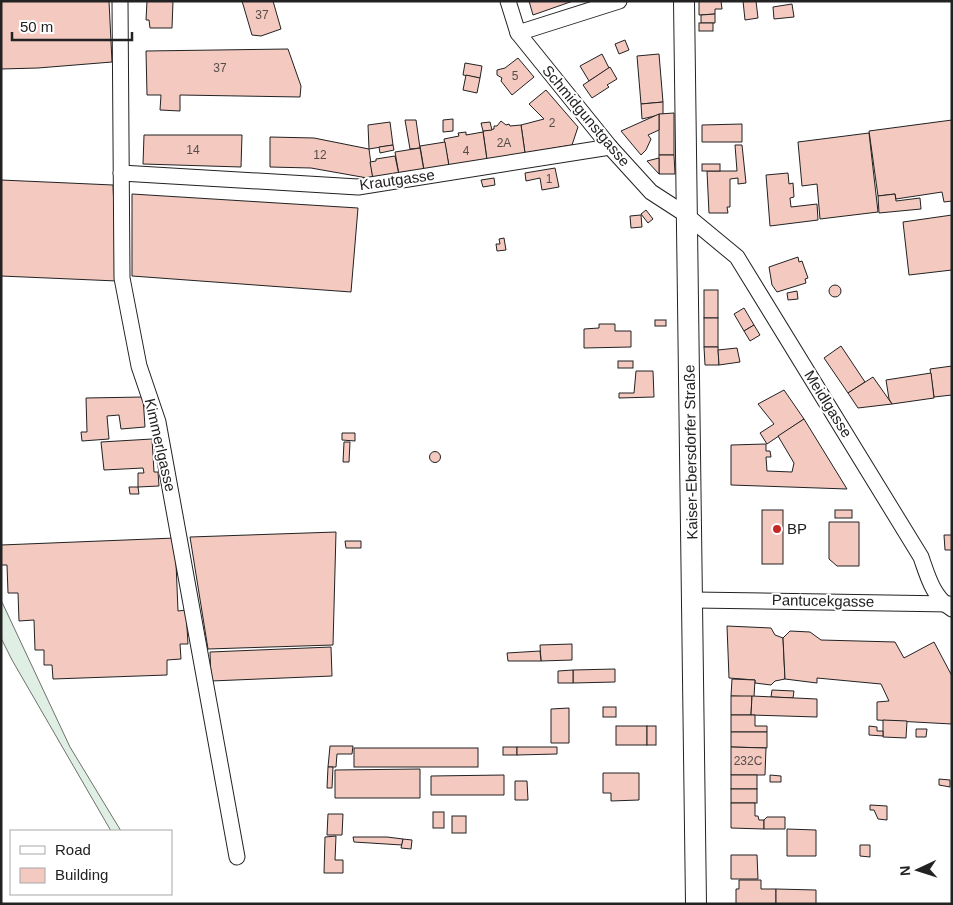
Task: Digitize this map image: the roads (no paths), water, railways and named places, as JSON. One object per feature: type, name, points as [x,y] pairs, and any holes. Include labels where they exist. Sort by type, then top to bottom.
[{"type":"main road","name":"Kaiser-Ebersdorfer Straße","points":[[684,1],[686,214],[694,600],[696,904]]},
{"type":"street","name":"Kimmerlgasse","points":[[120,1],[122,278],[139,366],[158,422],[238,857]]},
{"type":"street","name":"Schmidgunstgasse","points":[[508,1],[518,33],[610,147],[651,192],[686,214]]},
{"type":"street","points":[[518,33],[619,1]]},
{"type":"street","name":"Krautgasse","points":[[121,173],[358,187],[610,147]]},
{"type":"street","name":"Meidlgasse","points":[[686,214],[737,257],[911,540],[921,557],[933,590],[949,606]]},
{"type":"street","name":"Pantucekgasse","points":[[694,600],[949,606]]},
{"type":"place","name":"BP","points":[[777,529]]}]
